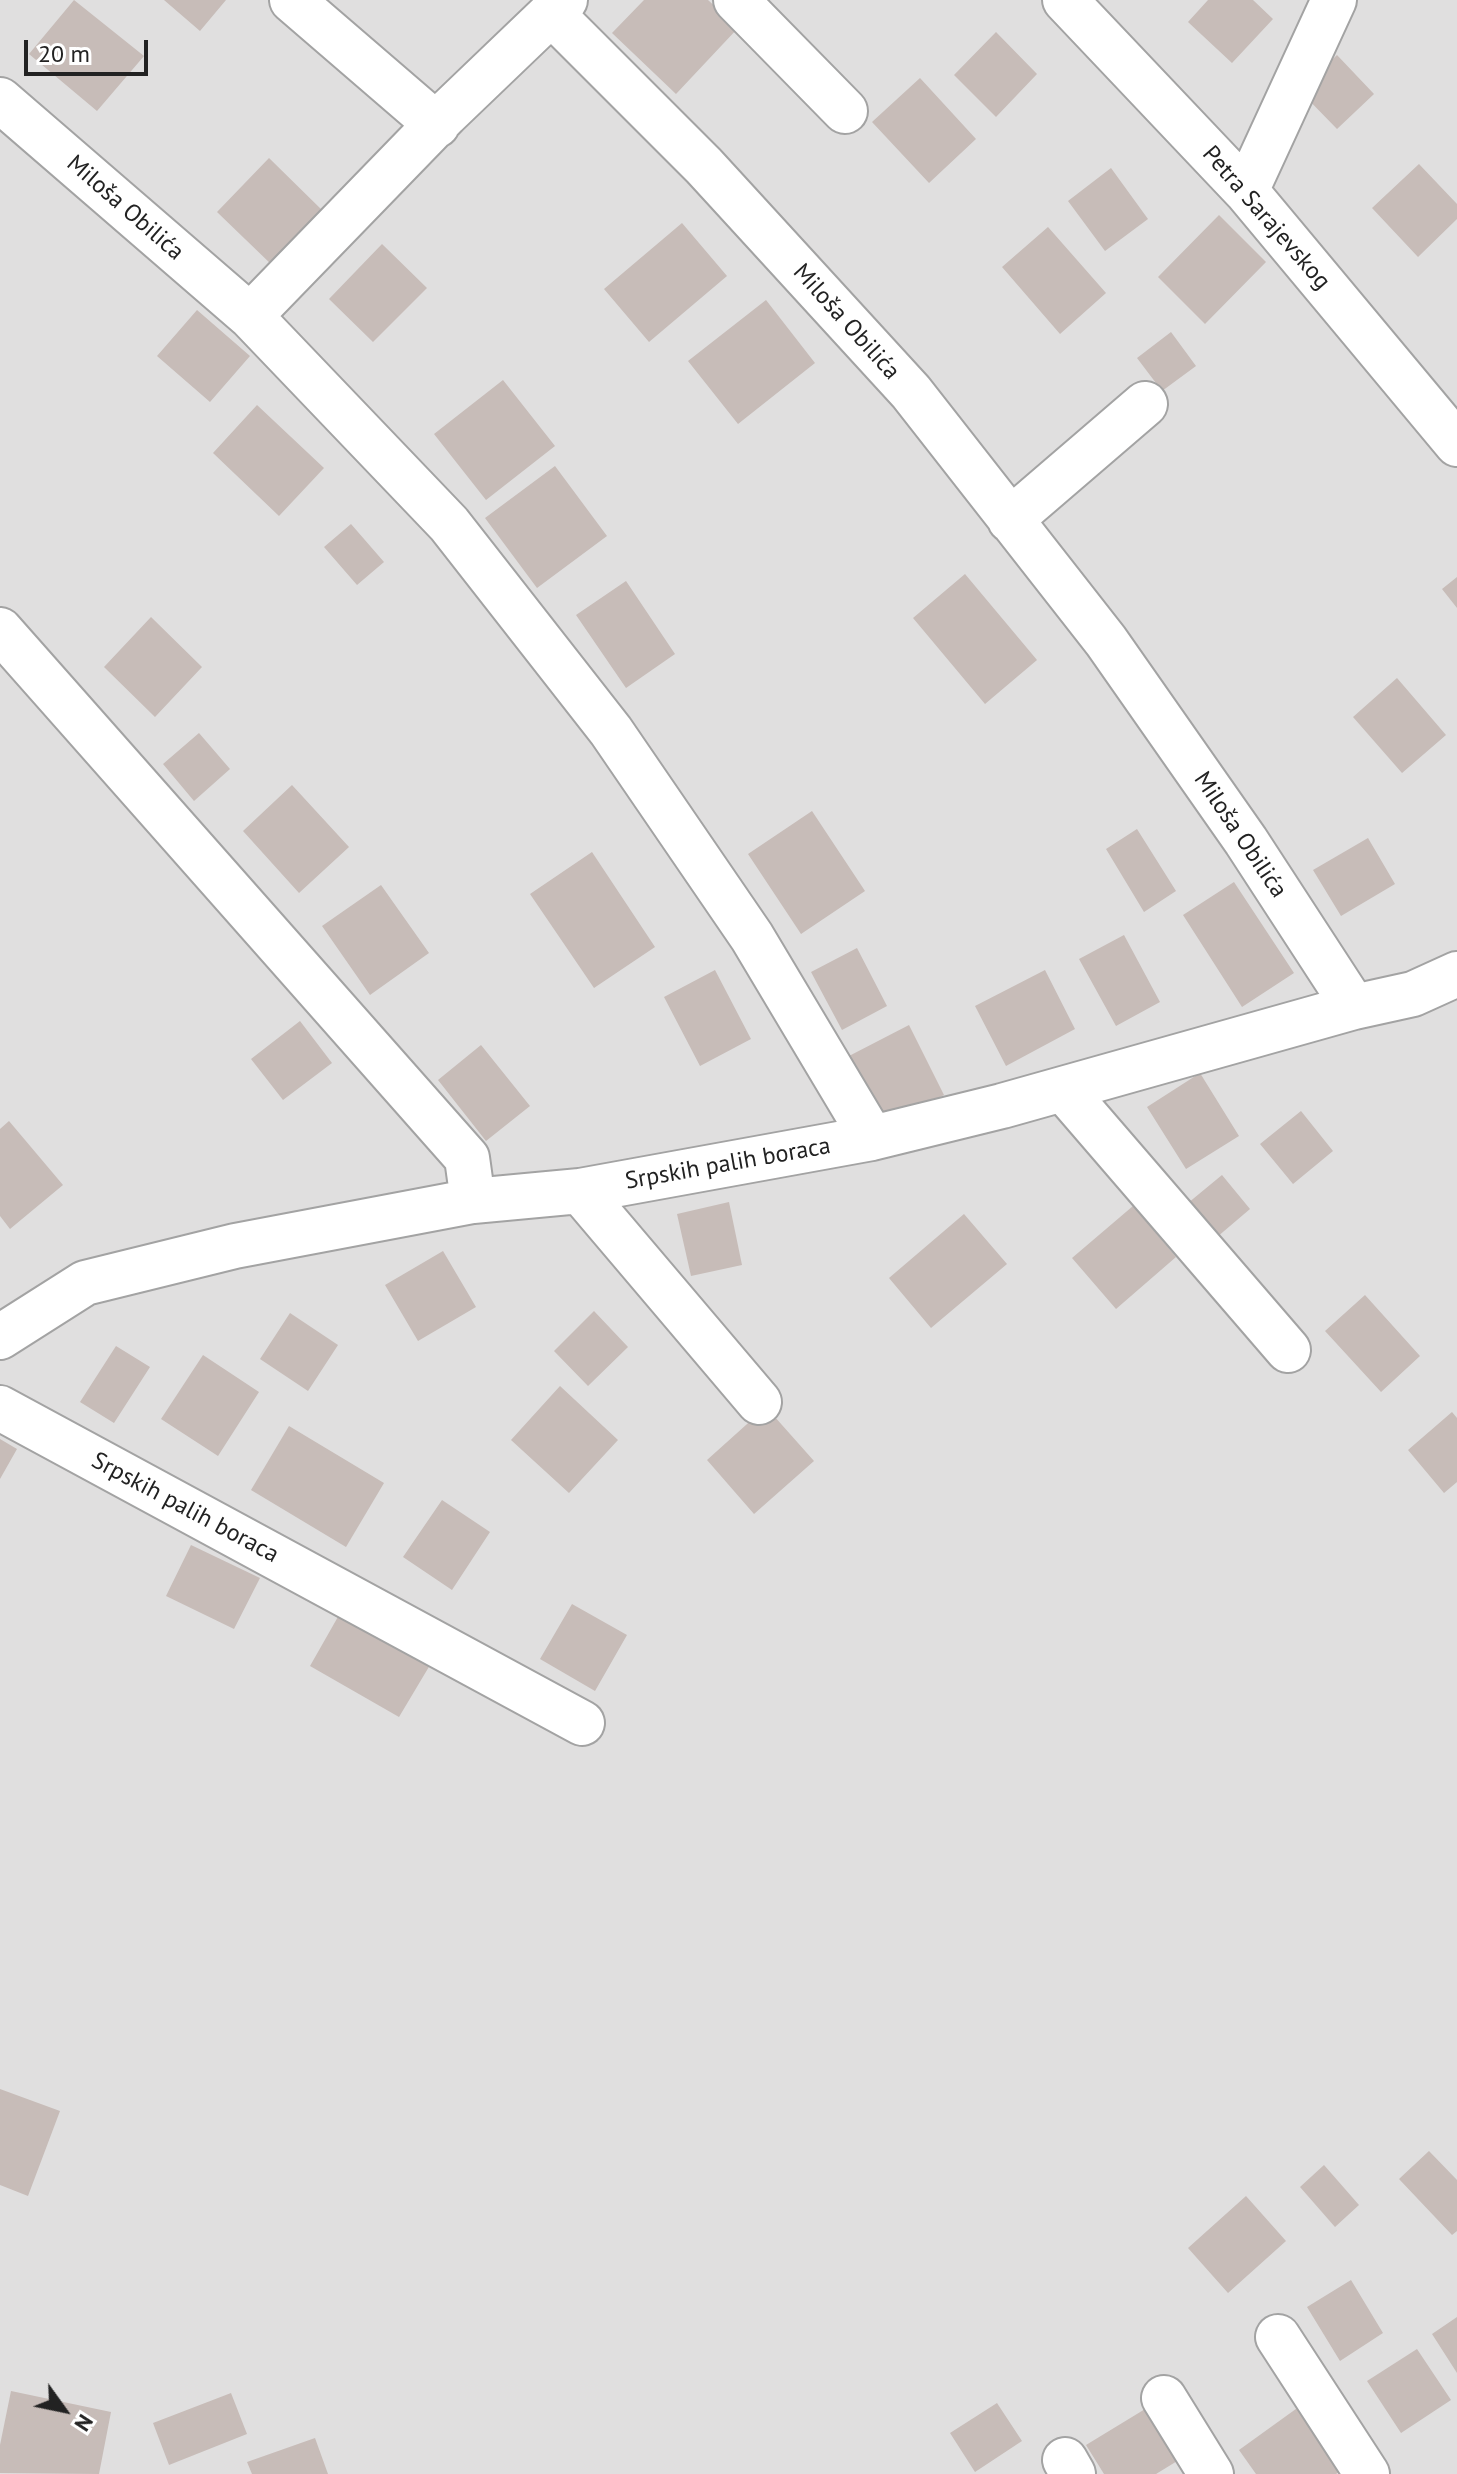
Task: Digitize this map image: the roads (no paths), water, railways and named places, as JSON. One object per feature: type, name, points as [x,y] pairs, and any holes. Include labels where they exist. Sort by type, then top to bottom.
[{"type":"street","points":[[292,0],[437,125]]},
{"type":"street","points":[[736,0],[845,111]]},
{"type":"street","name":"Petra Sarajevskog","points":[[1065,0],[1246,191],[1457,444]]},
{"type":"street","points":[[1246,191],[1334,0]]},
{"type":"street","name":"Miloša Obilića","points":[[250,316],[558,7],[911,392],[1114,654],[1246,841],[1354,1007]]},
{"type":"street","name":"Miloša Obilića","points":[[0,100],[250,316],[449,524],[611,731],[752,937],[872,1138]]},
{"type":"street","points":[[1010,520],[1145,404]]},
{"type":"street","points":[[0,630],[467,1158],[473,1201]]},
{"type":"street","name":"Srpskih palih boraca","points":[[0,1337],[85,1283],[235,1246],[473,1201],[580,1191],[872,1138],[1063,1089],[1354,1007],[1413,994],[1457,974]]},
{"type":"street","points":[[1063,1089],[1288,1350]]},
{"type":"street","points":[[580,1191],[759,1402]]},
{"type":"street","name":"Srpskih palih boraca","points":[[0,1408],[582,1723]]},
{"type":"street","points":[[1278,2337],[1367,2474]]},
{"type":"street","points":[[1164,2398],[1211,2474]]}]
